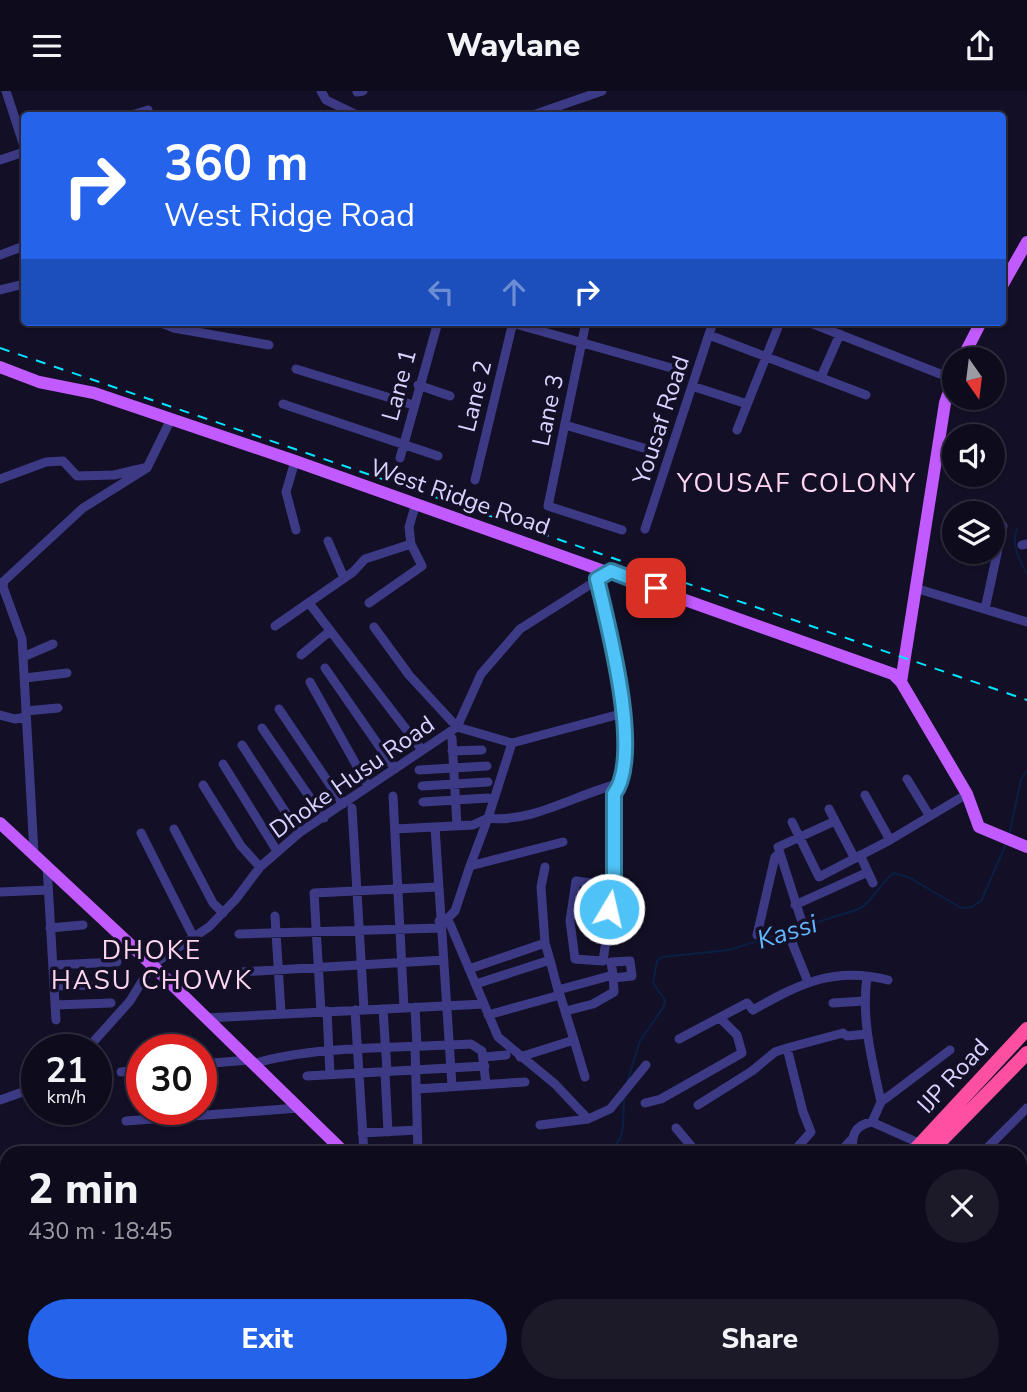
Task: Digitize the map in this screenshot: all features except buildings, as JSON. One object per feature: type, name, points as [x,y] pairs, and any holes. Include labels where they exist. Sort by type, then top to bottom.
[{"type":"highway","name":"IJP Road","points":[[923,1146],[1027,1029]]},
{"type":"highway","name":"IJP Road","points":[[924,1146],[1027,1053]]},
{"type":"highway","points":[[1003,1055],[1013,1067]]},
{"type":"main road","points":[[1006,279],[1026,244]]},
{"type":"main road","points":[[968,347],[979,326]]},
{"type":"main road","name":"West Ridge Road","points":[[0,367],[39,383],[94,393],[611,571],[893,674],[901,682]]},
{"type":"main road","points":[[943,410],[901,682],[967,794],[979,827],[1025,846]]},
{"type":"main road","points":[[0,823],[152,965],[338,1146]]},
{"type":"street","points":[[6,91],[21,137]]},
{"type":"street","points":[[321,91],[326,100],[351,112]]},
{"type":"street","points":[[542,112],[602,91]]},
{"type":"street","points":[[142,112],[148,110]]},
{"type":"street","points":[[0,160],[21,153]]},
{"type":"street","points":[[0,255],[21,247]]},
{"type":"street","points":[[0,290],[21,285]]},
{"type":"street","points":[[169,326],[270,345]]},
{"type":"street","name":"Lane 1","points":[[400,458],[418,385],[437,326]]},
{"type":"street","name":"Lane 2","points":[[475,480],[510,326]]},
{"type":"street","points":[[525,326],[675,369]]},
{"type":"street","name":"Lane 3","points":[[585,326],[548,506],[622,530]]},
{"type":"street","name":"Yousaf Road","points":[[645,529],[712,326]]},
{"type":"street","points":[[737,430],[778,326]]},
{"type":"street","points":[[819,326],[942,374]]},
{"type":"street","points":[[821,377],[840,334]]},
{"type":"street","points":[[709,335],[866,395]]},
{"type":"street","points":[[296,369],[413,405]]},
{"type":"street","points":[[418,385],[450,396]]},
{"type":"street","points":[[692,386],[747,404]]},
{"type":"street","points":[[283,404],[438,456]]},
{"type":"street","points":[[34,853],[22,639],[2,580],[83,507],[147,468],[170,421]]},
{"type":"street","points":[[565,425],[647,449]]},
{"type":"street","points":[[0,479],[46,462],[62,461],[77,476],[114,475],[147,468]]},
{"type":"street","points":[[295,461],[286,492],[296,530]]},
{"type":"street","points":[[369,603],[422,566],[411,544],[409,527],[416,503]]},
{"type":"street","points":[[328,541],[344,578]]},
{"type":"street","points":[[275,625],[344,578],[365,559],[411,544]]},
{"type":"street","points":[[985,609],[995,564]]},
{"type":"street","name":"Dhoke Husu Road","points":[[100,1034],[130,1001],[152,965],[194,938],[223,913],[260,867],[277,851],[299,833],[348,806],[369,786],[457,727],[481,674],[520,628],[611,571]]},
{"type":"street","points":[[597,579],[624,713],[622,783],[614,794],[614,886],[603,961],[575,959],[570,921],[576,881],[614,886]]},
{"type":"street","points":[[915,588],[1027,622]]},
{"type":"street","points":[[309,603],[422,750]]},
{"type":"street","points":[[374,627],[409,675],[457,727],[512,743],[624,713]]},
{"type":"street","points":[[301,655],[330,631]]},
{"type":"street","points":[[23,657],[53,644]]},
{"type":"street","points":[[325,668],[395,769]]},
{"type":"street","points":[[25,678],[67,673]]},
{"type":"street","points":[[310,683],[369,786]]},
{"type":"street","points":[[0,715],[15,719],[26,714],[58,708]]},
{"type":"street","points":[[279,709],[348,806],[357,890],[361,965],[358,1051],[363,1146]]},
{"type":"street","points":[[262,728],[324,818]]},
{"type":"street","points":[[452,738],[457,826]]},
{"type":"street","points":[[239,934],[401,929],[442,923],[455,911],[512,743]]},
{"type":"street","points":[[242,745],[299,833]]},
{"type":"street","points":[[452,751],[482,750]]},
{"type":"street","points":[[223,764],[277,851]]},
{"type":"street","points":[[419,770],[487,766]]},
{"type":"street","points":[[907,779],[929,815]]},
{"type":"street","points":[[422,786],[488,782]]},
{"type":"street","points":[[395,829],[473,825],[488,818],[499,820],[556,807],[602,787],[622,783]]},
{"type":"street","points":[[203,785],[241,846],[260,867]]},
{"type":"street","points":[[818,877],[890,840],[967,794]]},
{"type":"street","points":[[865,795],[890,840]]},
{"type":"street","points":[[393,796],[402,963],[416,1047],[418,1146]]},
{"type":"street","points":[[423,802],[488,798]]},
{"type":"street","points":[[829,809],[873,883]]},
{"type":"street","points":[[801,919],[778,847],[801,839],[835,821]]},
{"type":"street","points":[[792,822],[824,891]]},
{"type":"street","points":[[435,827],[452,1087]]},
{"type":"street","points":[[174,829],[213,903],[223,913]]},
{"type":"street","points":[[141,833],[194,938]]},
{"type":"street","points":[[470,866],[563,842]]},
{"type":"street","points":[[757,935],[775,857],[779,853]]},
{"type":"street","points":[[47,866],[56,1020]]},
{"type":"street","points":[[545,867],[541,887],[545,943],[585,1077]]},
{"type":"street","points":[[795,905],[867,871]]},
{"type":"street","points":[[330,1075],[318,968],[314,893],[437,887]]},
{"type":"street","points":[[0,892],[48,890]]},
{"type":"street","points":[[275,916],[281,1013]]},
{"type":"street","points":[[442,923],[469,969],[498,1037],[555,1084],[588,1119]]},
{"type":"street","points":[[50,927],[83,925]]},
{"type":"street","points":[[789,935],[808,982]]},
{"type":"street","points":[[469,969],[545,943]]},
{"type":"street","points":[[241,972],[444,960]]},
{"type":"street","points":[[475,985],[550,961]]},
{"type":"street","points":[[53,965],[117,962]]},
{"type":"street","points":[[679,1039],[747,1003],[753,1010],[808,982],[837,974],[888,980]]},
{"type":"street","points":[[488,1015],[613,977],[614,992],[593,1004],[566,1011]]},
{"type":"street","points":[[867,977],[864,1001],[867,1034],[881,1102]]},
{"type":"street","points":[[54,986],[89,985]]},
{"type":"street","points":[[833,1003],[864,1001]]},
{"type":"street","points":[[55,1005],[111,1003]]},
{"type":"street","points":[[205,1018],[484,1005]]},
{"type":"street","points":[[383,1009],[387,1049],[388,1132]]},
{"type":"street","points":[[645,1103],[661,1099],[742,1053],[737,1035],[720,1018]]},
{"type":"street","points":[[698,1105],[752,1072],[775,1052],[843,1033],[847,1036],[867,1034]]},
{"type":"street","points":[[520,1057],[574,1040]]},
{"type":"street","points":[[217,1063],[329,1052],[476,1045],[484,1061],[486,1084]]},
{"type":"street","points":[[788,1050],[803,1112],[811,1132],[798,1146]]},
{"type":"street","points":[[873,1122],[881,1102],[950,1050]]},
{"type":"street","points":[[307,1076],[450,1068],[506,1055]]},
{"type":"street","points":[[540,1125],[588,1119],[610,1109],[646,1065]]},
{"type":"street","points":[[121,1072],[126,1072]]},
{"type":"street","points":[[417,1089],[525,1082]]},
{"type":"street","points":[[0,1100],[21,1093]]},
{"type":"street","points":[[217,1114],[299,1108]]},
{"type":"street","points":[[989,1146],[1027,1108]]},
{"type":"street","points":[[845,1146],[864,1123],[873,1122],[913,1146]]},
{"type":"street","points":[[676,1128],[691,1146]]},
{"type":"street","points":[[362,1133],[417,1130]]},
{"type":"street","points":[[851,1140],[852,1146]]},
{"type":"waterway","name":"Kassi","points":[[1017,529],[1015,546],[1027,574]]},
{"type":"waterway","name":"Kassi","points":[[1009,835],[1021,780],[1027,770]]},
{"type":"waterway","name":"Kassi","points":[[627,1083],[640,1041],[664,1006],[665,1000],[653,983],[657,961],[662,957],[729,950],[859,909],[894,873],[910,878],[961,908],[972,907],[981,901],[1006,844]]},
{"type":"waterway","name":"Kassi","points":[[614,1146],[620,1139],[623,1127],[624,1099]]},
{"type":"railway","points":[[0,348],[1027,700]]},
{"type":"district","name":"YOUSAF COLONY","points":[[797,483]]},
{"type":"district","name":"DHOKE HASU CHOWK","points":[[152,964]]},
{"type":"route","points":[[609,909],[614,886],[614,794],[622,783],[624,715],[613,645],[597,579],[611,571],[656,588]]}]
